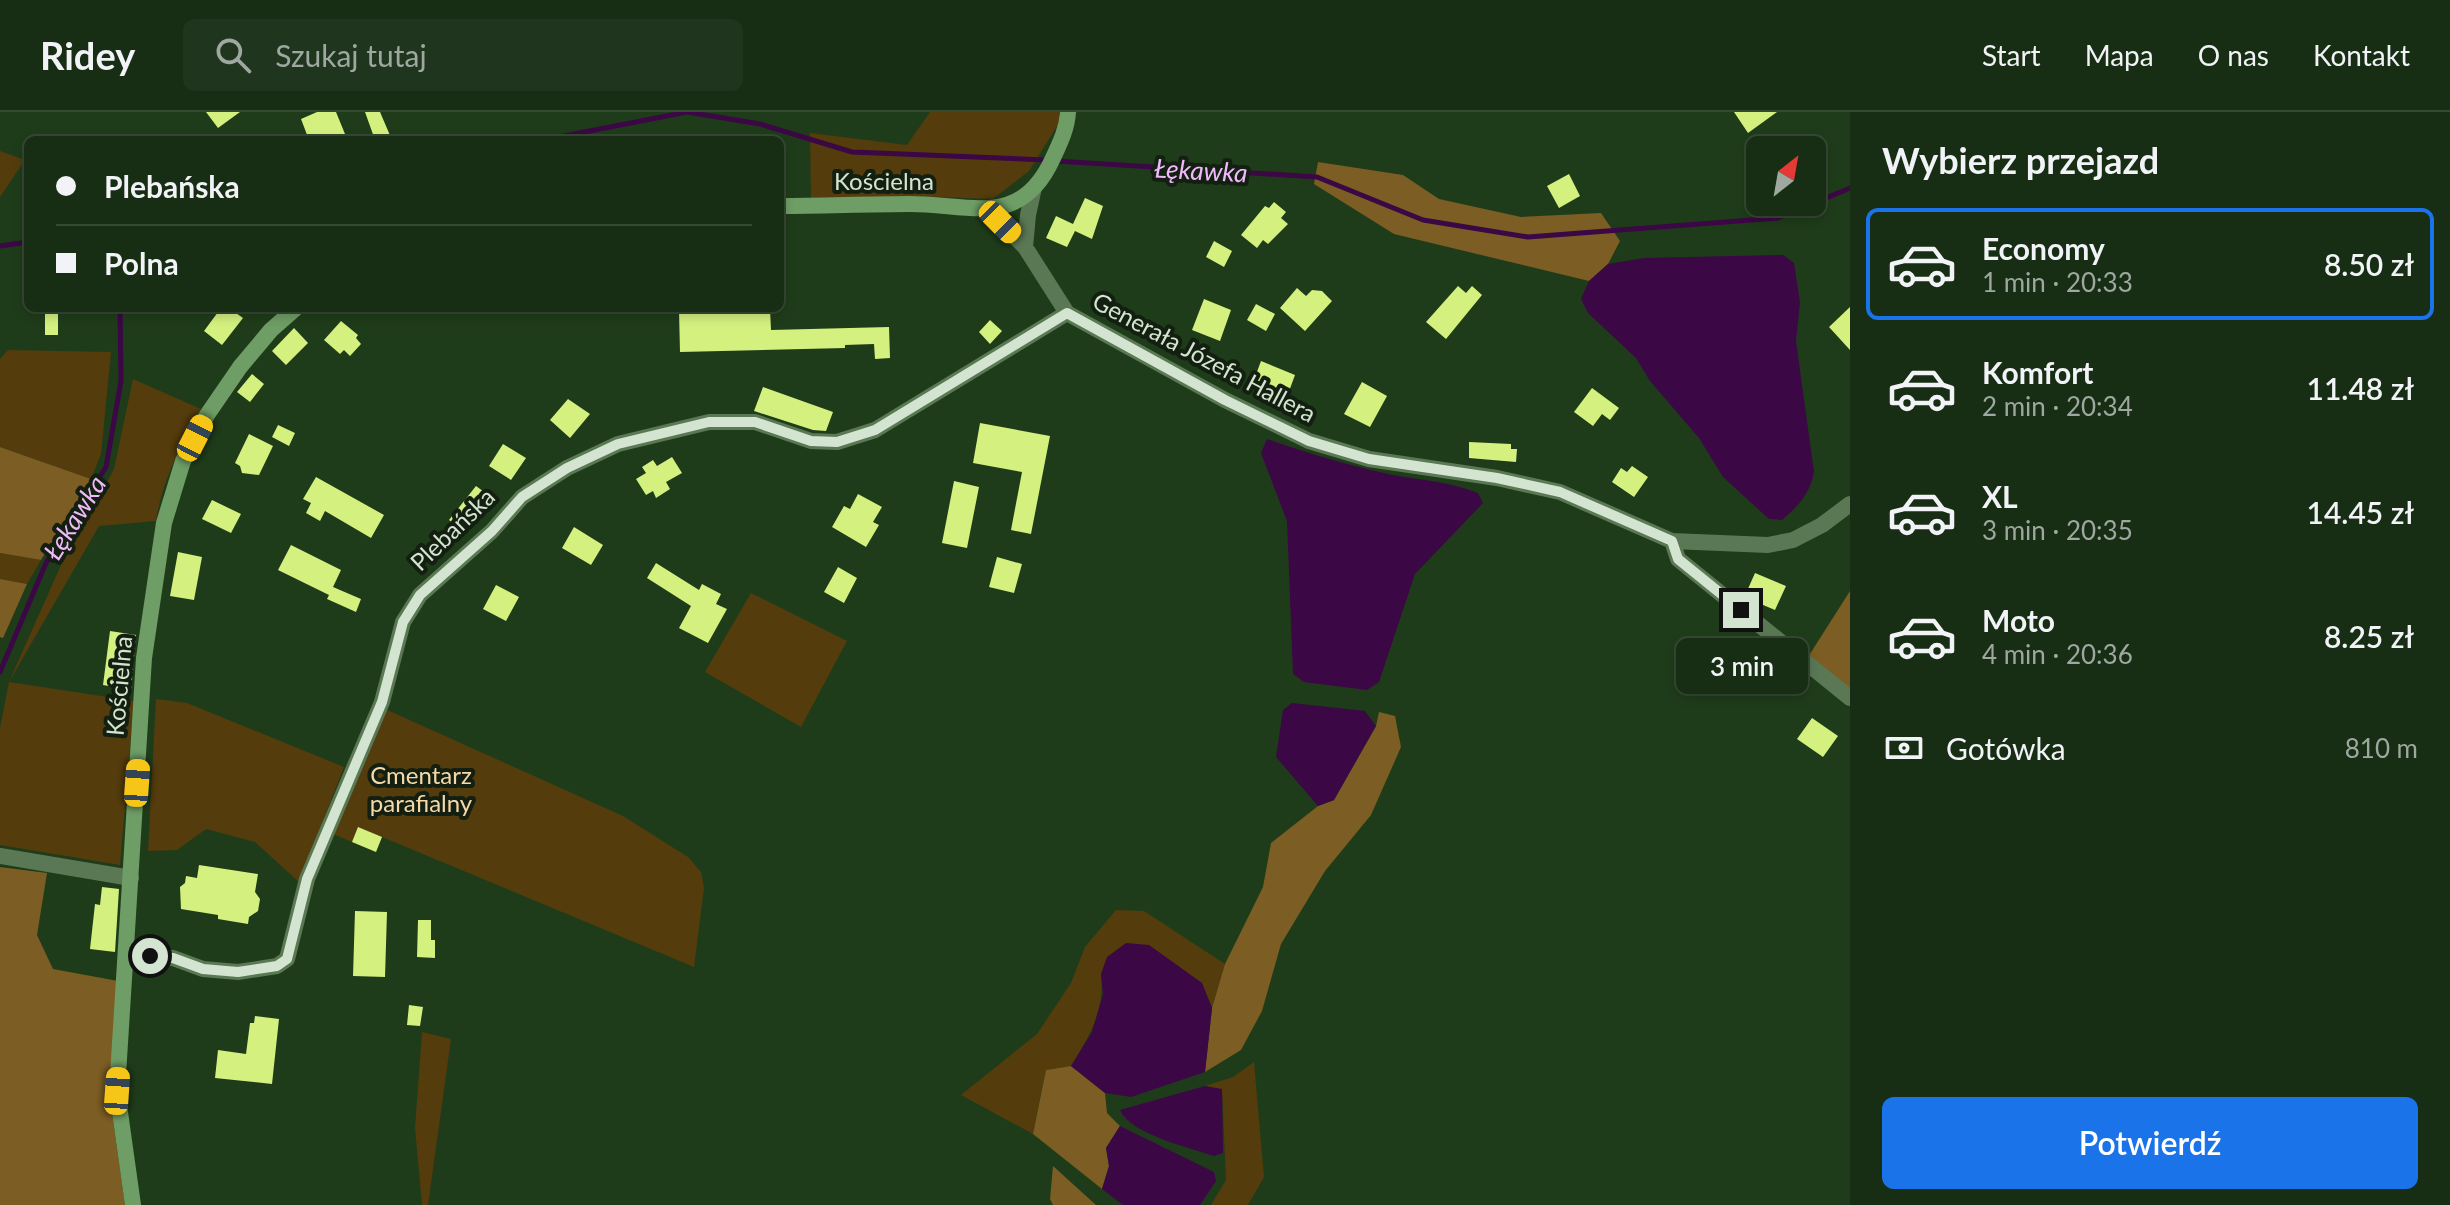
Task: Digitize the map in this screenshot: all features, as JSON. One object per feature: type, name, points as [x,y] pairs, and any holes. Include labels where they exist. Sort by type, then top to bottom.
[{"type":"street","points":[[1025,247],[1033,192],[1057,150],[1067,126],[1068,112]]},
{"type":"street","points":[[987,210],[1033,192]]},
{"type":"street","name":"Kościelna","points":[[784,206],[914,204],[987,210]]},
{"type":"street","name":"Generała Józefa Hallera","points":[[987,210],[1025,247],[1067,313],[1225,400],[1309,441],[1369,459],[1497,478],[1560,492],[1672,541],[1768,545],[1793,540],[1822,525],[1850,504]]},
{"type":"street","name":"Kościelna","points":[[133,1205],[117,1091],[144,658],[164,523],[183,461],[207,415],[248,357],[291,312]]},
{"type":"street","name":"Plebańska","points":[[126,954],[173,958],[203,969],[238,972],[277,966],[287,959],[307,879],[382,702],[403,622],[420,595],[492,531],[522,497],[567,468],[618,444],[709,422],[755,422],[811,441],[837,442],[875,430],[1067,313]]},
{"type":"street","points":[[1672,541],[1678,559],[1850,698]]},
{"type":"street","points":[[0,856],[131,878]]},
{"type":"green space","points":[[930,112],[1059,112],[1059,123],[1029,171],[993,199],[910,196],[811,200],[810,133],[907,145]]},
{"type":"green space","points":[[0,151],[24,161],[0,197]]},
{"type":"green space","points":[[8,350],[111,352],[101,454],[91,479],[0,447],[0,359]]},
{"type":"green space","points":[[133,379],[201,409],[168,477],[156,521],[99,526],[9,682],[61,565],[114,469]]},
{"type":"green space","points":[[0,553],[41,560],[27,584],[0,579]]},
{"type":"green space","points":[[751,593],[847,641],[801,727],[705,672]]},
{"type":"green space","points":[[9,682],[134,701],[120,865],[0,845],[0,728]]},
{"type":"green space","points":[[156,699],[187,703],[344,767],[299,882],[255,842],[206,829],[177,850],[148,851]]},
{"type":"green space","name":"Cmentarz parafialny","points":[[385,709],[623,816],[688,857],[701,872],[704,888],[694,967],[382,837],[376,852],[333,834]]},
{"type":"green space","points":[[1116,910],[1144,911],[1225,964],[1212,1008],[1202,983],[1101,974],[1101,1000],[1095,1022],[1071,1066],[1046,1070],[1033,1134],[961,1095],[1037,1034],[1071,983],[1085,947]]},
{"type":"green space","points":[[422,1032],[451,1039],[428,1205],[422,1205],[415,1128]]},
{"type":"green space","points":[[1254,1062],[1264,1177],[1248,1205],[1211,1205],[1226,1180],[1222,1090],[1205,1086],[1233,1077]]},
{"type":"shaded area","points":[[1318,162],[1403,175],[1439,199],[1521,217],[1601,213],[1620,241],[1608,264],[1589,281],[1394,234],[1314,184]]},
{"type":"shaded area","points":[[1783,255],[1794,263],[1800,302],[1796,341],[1814,472],[1803,499],[1782,520],[1769,519],[1723,477],[1699,438],[1650,381],[1636,358],[1588,313],[1581,299],[1589,281],[1608,264],[1644,258]]},
{"type":"shaded area","points":[[1267,439],[1361,468],[1467,489],[1478,493],[1483,503],[1415,574],[1379,682],[1367,690],[1304,682],[1293,674],[1287,521],[1261,453]]},
{"type":"shaded area","points":[[0,447],[91,479],[41,560],[0,553]]},
{"type":"shaded area","points":[[0,579],[27,584],[3,638],[0,637]]},
{"type":"shaded area","points":[[1850,591],[1850,692],[1808,657]]},
{"type":"shaded area","points":[[1292,703],[1365,711],[1376,726],[1334,800],[1318,806],[1276,757],[1283,710]]},
{"type":"shaded area","points":[[1379,712],[1395,716],[1401,747],[1371,815],[1325,871],[1281,944],[1262,1011],[1241,1050],[1205,1072],[1212,1008],[1225,964],[1263,887],[1271,843],[1318,806],[1334,800],[1376,726]]},
{"type":"shaded area","points":[[0,867],[47,873],[37,935],[53,969],[118,981],[109,1092],[125,1205],[0,1205]]},
{"type":"shaded area","points":[[1126,943],[1149,945],[1202,983],[1212,1008],[1205,1072],[1131,1097],[1105,1093],[1071,1066],[1092,1032],[1103,994],[1101,974],[1107,957]]},
{"type":"shaded area","points":[[1071,1066],[1105,1093],[1107,1113],[1120,1126],[1106,1148],[1109,1166],[1102,1189],[1033,1134],[1046,1070]]},
{"type":"shaded area","points":[[1205,1086],[1222,1089],[1223,1153],[1214,1156],[1148,1133],[1126,1119],[1120,1110]]},
{"type":"shaded area","points":[[1120,1126],[1214,1172],[1216,1181],[1200,1205],[1123,1205],[1102,1189],[1109,1166],[1106,1148]]},
{"type":"shaded area","points":[[1053,1166],[1096,1205],[1053,1205],[1050,1199]]},
{"type":"building","points":[[206,112],[240,112],[218,128]]},
{"type":"building","points":[[317,112],[336,112],[345,134],[307,136],[301,119]]},
{"type":"building","points":[[365,112],[380,112],[390,136],[374,136]]},
{"type":"building","points":[[1734,112],[1777,112],[1748,133]]},
{"type":"building","points":[[1569,174],[1580,196],[1559,208],[1547,186]]},
{"type":"building","points":[[1085,198],[1103,206],[1092,239],[1075,231],[1067,247],[1046,238],[1056,216],[1073,224]]},
{"type":"building","points":[[1274,202],[1286,212],[1281,218],[1288,224],[1268,244],[1263,240],[1257,248],[1241,235],[1265,206],[1269,208]]},
{"type":"building","points":[[1214,241],[1232,251],[1224,267],[1206,257]]},
{"type":"building","points":[[1458,286],[1466,293],[1472,286],[1482,295],[1446,339],[1426,322]]},
{"type":"building","points":[[1297,288],[1306,296],[1312,290],[1322,291],[1332,301],[1305,331],[1280,308]]},
{"type":"building","points":[[1204,299],[1231,310],[1220,341],[1192,330]]},
{"type":"building","points":[[1256,304],[1275,314],[1266,331],[1247,320]]},
{"type":"building","points":[[1850,307],[1850,350],[1829,327]]},
{"type":"building","points":[[45,312],[58,312],[58,335],[45,335]]},
{"type":"building","points":[[218,312],[235,312],[243,318],[222,345],[204,331]]},
{"type":"building","points":[[679,312],[770,312],[771,330],[889,327],[890,358],[875,359],[874,344],[845,345],[845,348],[680,352]]},
{"type":"building","points":[[990,320],[1002,331],[990,344],[979,332]]},
{"type":"building","points":[[341,321],[358,335],[356,338],[361,344],[350,356],[344,350],[340,354],[324,340]]},
{"type":"building","points":[[294,328],[308,343],[286,365],[272,351]]},
{"type":"building","points":[[1261,361],[1295,375],[1288,394],[1254,380]]},
{"type":"building","points":[[252,374],[264,384],[250,402],[237,392]]},
{"type":"building","points":[[1362,382],[1387,396],[1370,427],[1344,414]]},
{"type":"building","points":[[763,387],[833,412],[826,431],[813,430],[754,411]]},
{"type":"building","points":[[1592,388],[1619,408],[1610,420],[1602,414],[1593,426],[1574,412]]},
{"type":"building","points":[[568,399],[590,414],[570,438],[550,420]]},
{"type":"building","points":[[980,423],[1050,436],[1031,534],[1011,530],[1022,472],[973,463]]},
{"type":"building","points":[[278,425],[295,433],[289,446],[272,437]]},
{"type":"building","points":[[249,434],[273,446],[259,475],[242,473],[235,463]]},
{"type":"building","points":[[1469,442],[1511,444],[1511,449],[1517,449],[1516,462],[1469,458]]},
{"type":"building","points":[[503,444],[526,458],[511,480],[489,466]]},
{"type":"building","points":[[672,457],[682,473],[666,482],[670,489],[656,498],[653,491],[646,495],[636,479],[646,473],[642,467],[653,460],[657,466]]},
{"type":"building","points":[[1632,466],[1648,477],[1634,497],[1612,482],[1621,468],[1627,472]]},
{"type":"building","points":[[316,477],[384,515],[371,538],[325,511],[320,521],[306,513],[311,503],[303,499]]},
{"type":"building","points":[[954,481],[979,487],[967,548],[942,543]]},
{"type":"building","points":[[476,486],[491,497],[464,531],[449,520]]},
{"type":"building","points":[[858,494],[882,507],[873,522],[879,525],[866,547],[832,527],[844,506],[850,509]]},
{"type":"building","points":[[212,500],[241,514],[231,533],[202,519]]},
{"type":"building","points":[[574,527],[603,545],[591,565],[562,548]]},
{"type":"building","points":[[291,545],[341,570],[333,587],[361,599],[356,612],[278,570]]},
{"type":"building","points":[[178,552],[202,557],[194,600],[170,596]]},
{"type":"building","points":[[997,557],[1022,564],[1014,593],[989,587]]},
{"type":"building","points":[[656,563],[699,590],[702,584],[721,594],[716,604],[727,609],[708,643],[679,628],[691,606],[647,578]]},
{"type":"building","points":[[838,567],[857,578],[844,603],[824,592]]},
{"type":"building","points":[[1755,573],[1786,586],[1775,610],[1756,602],[1758,596],[1747,591]]},
{"type":"building","points":[[496,585],[519,597],[506,621],[483,609]]},
{"type":"building","points":[[110,631],[136,635],[131,690],[103,685]]},
{"type":"building","points":[[1812,718],[1838,736],[1823,757],[1797,739]]},
{"type":"building","points":[[358,827],[382,837],[376,852],[352,842]]},
{"type":"building","points":[[199,865],[258,874],[255,892],[260,899],[258,911],[249,917],[248,924],[181,909],[180,887],[185,883],[186,876],[197,878]]},
{"type":"building","points":[[102,887],[119,889],[115,952],[90,949],[95,904],[100,905]]},
{"type":"building","points":[[355,911],[387,912],[385,977],[353,976]]},
{"type":"building","points":[[418,920],[431,920],[435,958],[417,957]]},
{"type":"building","points":[[409,1005],[423,1007],[420,1026],[407,1025]]},
{"type":"building","points":[[255,1016],[279,1019],[272,1084],[215,1078],[218,1050],[246,1054],[250,1023],[254,1023]]},
{"type":"waterway","name":"Łękawka","points":[[564,136],[687,112],[760,124],[852,152],[1046,160]]},
{"type":"waterway","name":"Łękawka","points":[[1056,161],[1317,177],[1423,220],[1528,237],[1778,218],[1850,188]]},
{"type":"waterway","points":[[0,246],[24,243]]},
{"type":"waterway","name":"Łękawka","points":[[0,672],[46,563],[106,467],[121,381],[120,312]]},
{"type":"route","points":[[150,956],[173,958],[203,969],[238,972],[277,966],[287,959],[307,879],[382,702],[403,622],[420,595],[492,531],[522,497],[567,468],[618,444],[709,422],[755,422],[811,441],[837,442],[875,430],[1067,313],[1225,400],[1309,441],[1369,459],[1497,478],[1560,492],[1611,513],[1672,541],[1678,559],[1741,610]]}]
